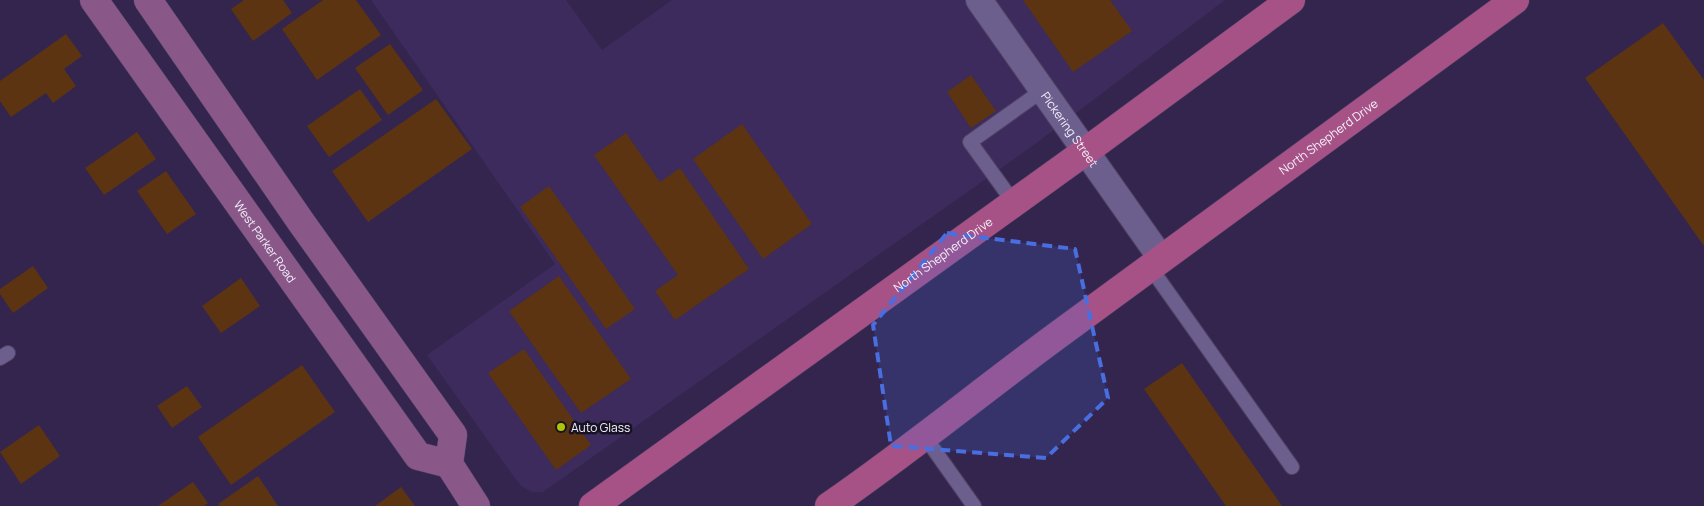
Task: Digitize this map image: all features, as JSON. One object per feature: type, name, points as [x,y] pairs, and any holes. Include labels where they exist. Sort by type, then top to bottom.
[{"type":"main road","name":"West Parker Road","points":[[94,0],[270,246],[359,376],[418,456],[449,464]]},
{"type":"main road","points":[[148,0],[301,222],[453,435],[449,464],[476,506]]},
{"type":"main road","name":"North Shepherd Drive","points":[[593,506],[1086,151],[1291,0]]},
{"type":"main road","name":"North Shepherd Drive","points":[[829,506],[925,437],[962,406],[1156,262],[1515,0]]},
{"type":"main road","points":[[270,246],[301,222]]},
{"type":"street","name":"Pickering Street","points":[[979,0],[1086,151],[1156,262]]},
{"type":"lane","points":[[1014,203],[970,142],[1043,90]]},
{"type":"lane","points":[[1156,262],[1292,467]]},
{"type":"lane","points":[[925,437],[974,506]]},
{"type":"highlighted area","points":[[947,233],[1075,249],[1108,398],[1046,458],[891,446],[873,325]]},
{"type":"shaded area","points":[[371,0],[566,0],[602,50],[672,0],[1225,0],[1038,142],[543,492],[532,492],[521,486],[514,477],[427,355],[555,264]]},
{"type":"building","points":[[244,0],[283,0],[292,13],[253,41],[231,9]]},
{"type":"building","points":[[323,0],[356,0],[381,35],[317,80],[282,29]]},
{"type":"building","points":[[1023,0],[1110,0],[1132,31],[1073,72]]},
{"type":"building","points":[[1663,23],[1704,80],[1704,246],[1585,78]]},
{"type":"building","points":[[66,34],[82,56],[64,69],[76,86],[53,103],[46,93],[11,117],[0,101],[0,81]]},
{"type":"building","points":[[390,44],[423,90],[388,115],[355,68]]},
{"type":"building","points":[[971,75],[996,111],[971,128],[947,92]]},
{"type":"building","points":[[360,89],[382,120],[329,157],[307,126]]},
{"type":"building","points":[[436,99],[472,149],[368,222],[332,171]]},
{"type":"building","points":[[742,124],[812,224],[763,259],[693,159]]},
{"type":"building","points":[[137,132],[156,159],[104,195],[85,168]]},
{"type":"building","points":[[626,133],[660,182],[680,168],[749,269],[675,320],[655,291],[678,275],[594,155]]},
{"type":"building","points":[[166,171],[196,214],[167,234],[137,191]]},
{"type":"building","points":[[549,186],[635,309],[606,329],[520,207]]},
{"type":"building","points":[[33,266],[48,288],[13,313],[0,294],[0,289]]},
{"type":"building","points":[[559,276],[631,379],[581,413],[509,311]]},
{"type":"building","points":[[241,278],[260,306],[221,333],[202,306]]},
{"type":"building","points":[[524,349],[591,445],[556,470],[488,373]]},
{"type":"building","points":[[1182,363],[1282,506],[1226,506],[1144,389]]},
{"type":"building","points":[[302,365],[335,412],[231,485],[198,437]]},
{"type":"building","points":[[187,386],[202,407],[172,428],[157,406]]},
{"type":"building","points":[[39,425],[60,456],[21,484],[0,452]]},
{"type":"building","points":[[258,476],[278,506],[220,506],[218,504]]},
{"type":"building","points":[[193,482],[208,503],[204,506],[158,506]]},
{"type":"building","points":[[401,487],[415,506],[375,506]]},
{"type":"place","name":"Auto Glass","points":[[561,427]]}]
